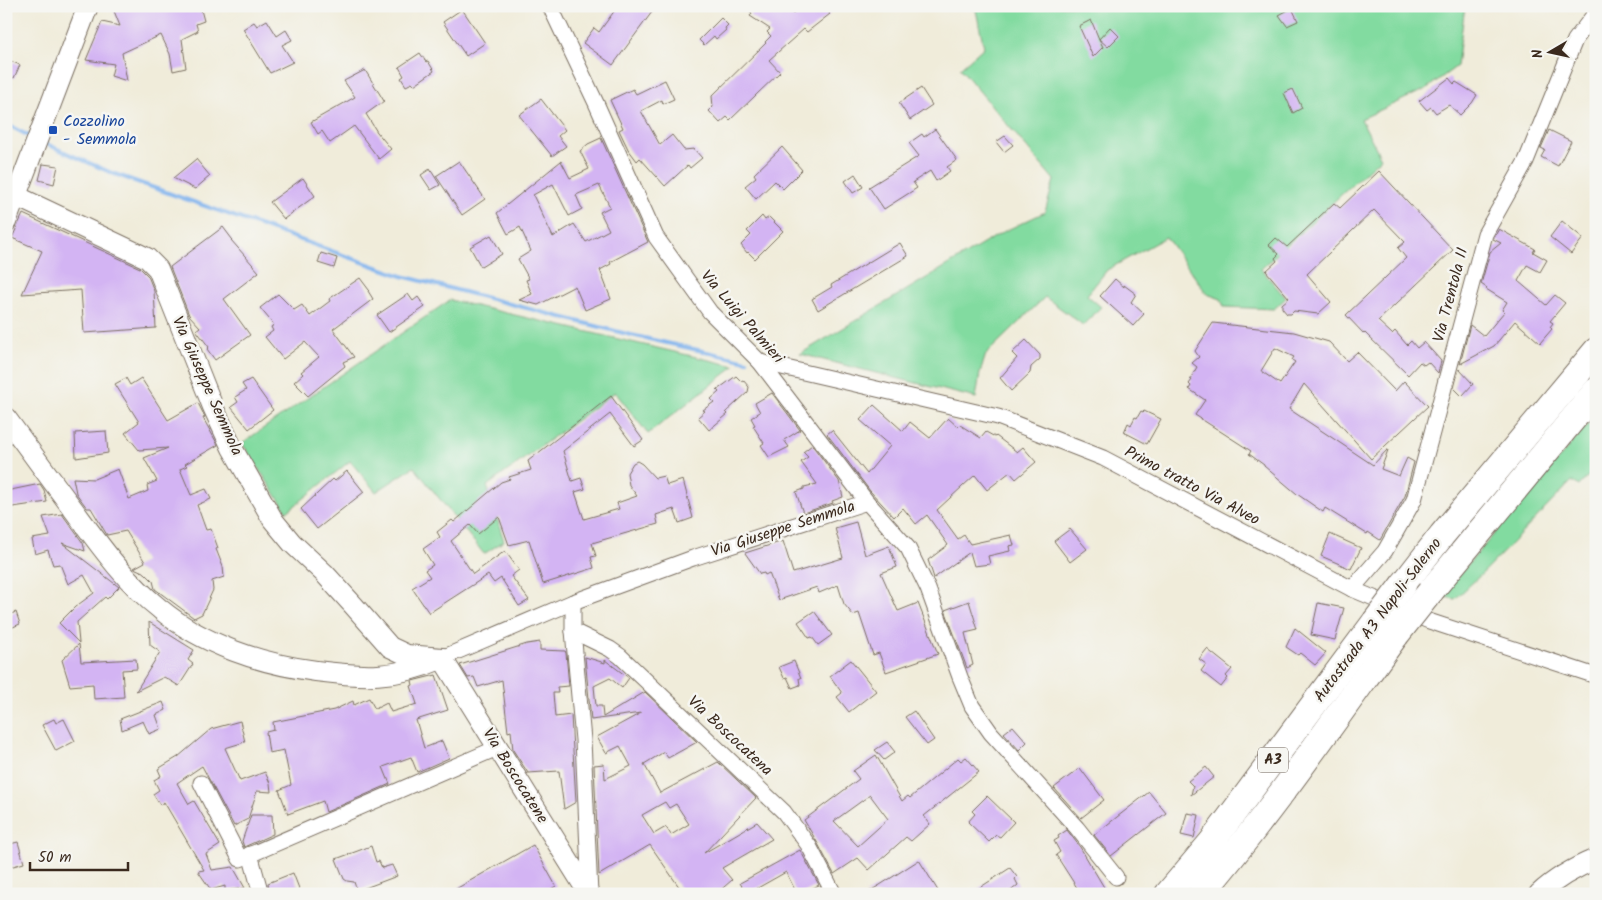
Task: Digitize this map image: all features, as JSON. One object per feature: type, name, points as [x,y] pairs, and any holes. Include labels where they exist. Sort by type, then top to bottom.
[{"type":"highway","name":"Autostrada A3 Napoli-Salerno","points":[[1201,894],[1288,784],[1386,629],[1403,585],[1596,351]]},
{"type":"highway","name":"Autostrada A3 Napoli-Salerno","points":[[1168,894],[1386,629],[1430,592],[1596,391]]},
{"type":"street","points":[[6,222],[11,195],[38,140],[88,6]]},
{"type":"street","name":"Via Luigi Palmieri","points":[[550,6],[656,237],[710,312],[760,362],[867,502]]},
{"type":"street","name":"Via Trentola II","points":[[1352,589],[1385,551],[1414,500],[1485,234],[1526,161],[1575,40],[1596,12]]},
{"type":"street","name":"Via Giuseppe Semmola","points":[[11,195],[147,258],[158,269],[213,407],[232,448],[273,520],[292,544],[324,573],[390,647],[407,655],[442,658]]},
{"type":"street","name":"Primo tratto Via Alveo","points":[[760,362],[998,417],[1103,458],[1352,589],[1429,621],[1596,676]]},
{"type":"street","name":"Via Giuseppe Semmola","points":[[6,418],[124,576],[160,610],[198,634],[238,654],[290,668],[341,674],[379,676],[418,668],[573,602],[693,558],[867,502],[908,548],[928,589],[972,706],[991,733],[1078,828],[1116,878]]},
{"type":"street","points":[[573,602],[573,631],[583,740],[590,894]]},
{"type":"street","name":"Via Boscocatena","points":[[573,631],[610,648],[620,656],[784,812],[809,846],[834,894]]},
{"type":"street","name":"Via Boscocatene","points":[[442,658],[590,894]]},
{"type":"street","points":[[201,783],[240,859],[497,748]]},
{"type":"street","points":[[250,854],[261,894]]},
{"type":"street","points":[[1539,894],[1554,880],[1596,859]]},
{"type":"green space","points":[[975,6],[1465,6],[1457,66],[1426,89],[1361,119],[1381,158],[1261,269],[1286,298],[1274,309],[1224,307],[1221,299],[1207,294],[1166,237],[1107,270],[1087,295],[1101,307],[1083,325],[1045,297],[986,354],[980,373],[976,398],[800,354],[1003,232],[1045,212],[1054,180],[960,68],[984,47]]},
{"type":"green space","points":[[450,300],[735,366],[648,434],[615,392],[487,486],[504,541],[484,554],[414,467],[376,492],[350,461],[287,512],[242,443]]},
{"type":"green space","points":[[1596,415],[1596,468],[1579,486],[1572,481],[1486,570],[1455,599],[1441,596]]},
{"type":"building","points":[[112,6],[158,6],[160,10],[170,6],[200,6],[204,21],[196,24],[198,31],[182,39],[186,68],[173,71],[170,54],[161,35],[122,53],[127,81],[111,76],[114,64],[86,60],[102,22],[120,26]]},
{"type":"building","points":[[618,6],[654,6],[650,11],[652,12],[613,65],[583,43],[594,28],[599,32]]},
{"type":"building","points":[[744,6],[774,6],[781,13],[787,7],[793,13],[800,6],[823,6],[830,14],[807,32],[804,29],[769,60],[780,72],[730,120],[727,117],[720,123],[709,111],[713,107],[712,96],[771,36],[767,32],[770,29],[750,16],[752,13]]},
{"type":"building","points":[[1292,8],[1298,21],[1287,26],[1279,15]]},
{"type":"building","points":[[462,9],[485,43],[466,56],[443,22]]},
{"type":"building","points":[[721,18],[728,25],[725,28],[726,30],[716,39],[714,36],[704,45],[699,40]]},
{"type":"building","points":[[267,20],[277,36],[286,30],[292,40],[282,45],[293,62],[270,73],[243,29],[254,22],[257,26]]},
{"type":"building","points":[[1091,20],[1103,47],[1093,57],[1079,26]]},
{"type":"building","points":[[1110,27],[1119,36],[1108,47],[1099,39]]},
{"type":"building","points":[[420,53],[434,71],[414,85],[412,83],[406,86],[401,78],[404,76],[399,67]]},
{"type":"building","points":[[6,59],[20,65],[14,78],[6,75]]},
{"type":"building","points":[[365,70],[384,101],[366,114],[377,132],[391,149],[379,159],[354,126],[330,143],[322,131],[318,134],[311,122],[355,97],[344,81]]},
{"type":"building","points":[[1449,78],[1454,84],[1456,82],[1477,95],[1472,103],[1460,115],[1449,105],[1436,113],[1431,107],[1427,110],[1419,101]]},
{"type":"building","points":[[665,80],[674,99],[663,104],[662,100],[641,111],[660,145],[672,135],[684,150],[694,149],[702,158],[690,168],[688,165],[665,186],[640,158],[637,161],[628,149],[619,130],[623,128],[610,100],[633,89],[636,94]]},
{"type":"building","points":[[921,88],[932,105],[910,120],[899,103]]},
{"type":"building","points":[[1293,89],[1302,108],[1293,113],[1284,93]]},
{"type":"building","points":[[541,99],[565,130],[558,136],[566,146],[552,156],[519,115]]},
{"type":"building","points":[[935,129],[957,160],[947,167],[950,171],[936,181],[930,171],[913,182],[917,188],[884,209],[869,187],[919,156],[909,143],[922,134],[924,137]]},
{"type":"building","points":[[1549,130],[1571,141],[1558,166],[1541,157],[1545,150],[1541,148]]},
{"type":"building","points":[[1005,136],[1013,145],[1004,152],[996,142]]},
{"type":"building","points":[[601,138],[648,242],[610,262],[611,264],[600,270],[611,299],[585,310],[575,286],[538,305],[519,300],[532,294],[526,280],[529,279],[518,259],[531,251],[520,227],[508,234],[497,213],[561,161],[570,178],[589,169],[580,151],[588,144]],"holes":[[[553,184],[569,216],[582,209],[576,195],[599,185],[610,207],[600,212],[609,230],[586,242],[574,224],[553,237],[533,195]]]},
{"type":"building","points":[[782,147],[802,170],[783,189],[775,181],[756,199],[745,186],[756,177],[754,174]]},
{"type":"building","points":[[196,159],[210,176],[195,189],[173,178]]},
{"type":"building","points":[[459,161],[485,199],[462,215],[436,176]]},
{"type":"building","points":[[43,164],[58,166],[54,184],[39,180]]},
{"type":"building","points":[[430,169],[440,185],[431,190],[421,175]]},
{"type":"building","points":[[1379,171],[1453,250],[1378,321],[1392,334],[1395,331],[1407,345],[1411,341],[1417,348],[1424,342],[1441,361],[1438,373],[1428,362],[1424,365],[1420,362],[1408,375],[1346,315],[1406,258],[1398,248],[1405,242],[1374,210],[1307,274],[1331,302],[1318,314],[1294,311],[1291,314],[1287,314],[1282,308],[1282,304],[1289,298],[1266,271],[1277,261],[1275,258],[1279,254],[1269,245],[1276,238],[1287,247],[1334,203],[1340,208]]},
{"type":"building","points":[[855,174],[863,187],[853,193],[845,181]]},
{"type":"building","points":[[303,178],[315,196],[284,219],[270,202]]},
{"type":"building","points":[[23,214],[140,268],[148,276],[154,291],[156,328],[84,333],[81,290],[22,294],[42,251],[12,238]]},
{"type":"building","points":[[762,216],[765,220],[769,217],[783,231],[755,259],[741,245],[751,235],[747,231]]},
{"type":"building","points":[[1562,221],[1583,238],[1571,254],[1550,237]]},
{"type":"building","points":[[223,227],[231,240],[259,272],[224,299],[250,335],[215,360],[207,349],[209,347],[196,330],[200,327],[189,315],[170,267]]},
{"type":"building","points":[[1499,229],[1535,249],[1533,252],[1547,260],[1540,272],[1527,265],[1518,281],[1546,305],[1555,295],[1565,303],[1550,321],[1553,323],[1550,327],[1552,329],[1540,343],[1515,321],[1494,346],[1460,364],[1470,325],[1484,336],[1504,312],[1502,310],[1507,302],[1481,284],[1490,252],[1501,243],[1493,239]]},
{"type":"building","points":[[491,235],[502,254],[481,267],[470,247]]},
{"type":"building","points":[[900,243],[908,256],[818,310],[812,299],[832,287],[831,285]]},
{"type":"building","points":[[321,253],[337,258],[334,268],[318,263]]},
{"type":"building","points":[[360,278],[373,299],[333,329],[354,357],[343,362],[345,366],[308,396],[294,382],[303,374],[301,372],[319,357],[305,342],[283,359],[265,337],[273,331],[271,327],[274,325],[260,308],[278,294],[294,310],[302,305],[310,316],[330,301],[329,299]]},
{"type":"building","points":[[1115,279],[1136,294],[1131,302],[1144,314],[1133,326],[1100,296]]},
{"type":"building","points":[[408,294],[413,301],[418,297],[425,307],[389,332],[377,315]]},
{"type":"building","points":[[1213,323],[1294,332],[1329,342],[1347,361],[1357,352],[1395,391],[1404,381],[1428,406],[1371,459],[1304,384],[1289,409],[1373,465],[1388,450],[1381,469],[1399,476],[1407,458],[1414,462],[1405,496],[1380,540],[1325,508],[1323,512],[1297,494],[1249,454],[1251,451],[1195,415],[1205,400],[1189,389],[1191,386],[1189,384],[1192,380],[1190,379],[1197,367],[1192,363],[1199,357],[1195,351]],"holes":[[[1275,348],[1294,357],[1292,360],[1295,362],[1280,384],[1261,371]]]},
{"type":"building","points":[[1026,340],[1040,355],[1040,359],[1031,367],[1030,373],[1011,391],[1000,378],[1017,358],[1012,353]]},
{"type":"building","points":[[1459,369],[1473,384],[1462,396],[1454,388]]},
{"type":"building","points":[[736,376],[749,387],[748,392],[726,412],[728,414],[709,430],[698,417],[705,411],[703,410],[714,402],[711,399],[719,392],[717,390]]},
{"type":"building","points":[[126,378],[130,385],[141,378],[168,420],[198,403],[205,417],[203,418],[218,445],[185,464],[187,466],[180,469],[191,495],[206,489],[211,499],[197,505],[206,530],[211,529],[218,548],[216,549],[223,567],[224,577],[212,581],[213,590],[202,614],[194,618],[155,589],[153,581],[145,573],[134,568],[145,562],[126,531],[107,535],[91,508],[87,508],[76,493],[73,478],[94,479],[118,469],[129,499],[148,491],[147,485],[157,481],[144,458],[168,448],[139,450],[125,433],[139,422],[115,384]]},
{"type":"building","points":[[251,379],[273,410],[249,429],[231,407],[238,402],[235,397],[246,390],[242,384]]},
{"type":"building","points":[[772,393],[800,430],[784,440],[789,447],[769,457],[761,445],[764,443],[753,426],[755,425],[751,418],[760,412],[755,403]]},
{"type":"building","points":[[611,396],[643,440],[634,446],[610,414],[563,451],[572,481],[581,478],[585,489],[575,492],[584,519],[619,509],[617,503],[637,496],[629,485],[627,473],[633,463],[637,461],[655,478],[664,476],[667,485],[683,480],[693,518],[679,523],[674,509],[656,515],[658,524],[592,543],[596,556],[591,557],[594,568],[543,584],[529,540],[509,545],[499,517],[478,534],[470,525],[451,541],[473,574],[505,551],[519,570],[511,576],[529,600],[519,606],[501,578],[494,583],[488,575],[429,613],[412,588],[430,577],[425,570],[433,565],[423,549],[440,537],[437,532],[452,520],[454,522],[501,482],[510,479],[509,477],[531,470],[528,461]]},
{"type":"building","points":[[874,405],[903,431],[910,422],[930,438],[948,418],[958,427],[960,425],[981,438],[986,432],[996,436],[1017,452],[1023,447],[1036,462],[1016,479],[1010,472],[987,490],[975,475],[937,510],[958,539],[964,535],[970,544],[1011,535],[1014,545],[1009,546],[1010,551],[988,556],[990,564],[974,566],[970,552],[934,578],[928,560],[948,545],[927,515],[916,524],[903,508],[894,517],[870,491],[827,434],[832,430],[867,474],[890,446],[860,420]]},
{"type":"building","points":[[1141,411],[1161,419],[1147,444],[1124,432],[1128,423],[1131,425]]},
{"type":"building","points":[[106,431],[108,453],[76,458],[75,433]]},
{"type":"building","points":[[812,445],[839,481],[843,497],[832,501],[833,503],[803,513],[796,492],[804,489],[804,487],[817,484],[801,462],[808,457],[803,452]]},
{"type":"building","points":[[347,471],[364,492],[317,529],[301,509],[333,479],[335,481]]},
{"type":"building","points":[[40,484],[44,490],[47,502],[6,508],[6,491]]},
{"type":"building","points":[[62,514],[83,543],[85,551],[62,543],[119,587],[107,599],[105,597],[77,622],[79,643],[59,623],[75,607],[94,593],[84,575],[68,584],[60,564],[53,565],[48,550],[35,554],[32,539],[50,536],[43,517]]},
{"type":"building","points":[[856,522],[865,555],[889,546],[897,567],[881,573],[898,611],[918,603],[938,654],[886,672],[879,653],[873,655],[859,613],[853,615],[844,604],[838,585],[819,593],[817,587],[779,600],[769,573],[765,575],[764,573],[760,574],[745,553],[783,541],[793,573],[843,558],[835,528]]},
{"type":"building","points":[[1070,529],[1087,549],[1070,562],[1054,541]]},
{"type":"building","points":[[1330,534],[1361,548],[1351,569],[1321,556]]},
{"type":"building","points":[[969,601],[978,630],[965,633],[973,665],[967,668],[945,610]]},
{"type":"building","points":[[1318,603],[1344,608],[1335,640],[1311,635]]},
{"type":"building","points":[[814,611],[832,635],[818,645],[812,637],[809,638],[798,622]]},
{"type":"building","points":[[16,612],[20,624],[6,630],[6,616]]},
{"type":"building","points":[[149,622],[194,650],[188,660],[193,664],[179,686],[164,677],[136,691],[160,652],[150,645]]},
{"type":"building","points":[[1295,628],[1326,653],[1315,665],[1300,653],[1298,655],[1286,647]]},
{"type":"building","points":[[540,642],[540,650],[565,651],[566,653],[569,686],[557,687],[558,693],[553,693],[555,717],[571,715],[576,802],[564,809],[559,771],[528,773],[513,750],[511,731],[508,732],[502,680],[478,687],[474,677],[468,678],[460,665],[527,644]]},
{"type":"building","points":[[79,644],[81,662],[136,659],[137,669],[122,670],[124,697],[94,699],[93,684],[70,686],[62,660]]},
{"type":"building","points":[[1207,649],[1232,669],[1221,687],[1201,671],[1206,664],[1199,659]]},
{"type":"building","points":[[585,657],[605,663],[605,660],[629,678],[622,688],[610,678],[594,686],[596,706],[602,706],[603,717],[645,692],[697,742],[668,758],[664,752],[644,764],[660,793],[718,762],[756,798],[704,853],[757,822],[772,839],[722,868],[732,880],[716,894],[684,894],[650,845],[599,875],[594,765],[604,764],[605,779],[631,766],[620,746],[606,753],[597,737],[641,713],[591,720]],"holes":[[[665,802],[669,808],[676,804],[689,824],[671,835],[666,827],[654,834],[642,815]]]},
{"type":"building","points":[[851,660],[876,691],[849,712],[837,697],[842,693],[830,676]]},
{"type":"building","points":[[794,661],[801,678],[799,678],[800,685],[792,688],[787,677],[784,678],[779,667]]},
{"type":"building","points":[[436,675],[448,710],[416,720],[424,748],[442,741],[449,758],[417,772],[411,757],[383,767],[390,784],[326,812],[323,801],[288,814],[279,790],[291,785],[284,750],[269,753],[266,732],[274,730],[273,722],[334,710],[353,701],[354,705],[369,698],[375,709],[387,703],[391,712],[417,704],[411,686],[413,685],[412,681]]},
{"type":"building","points":[[163,702],[166,710],[156,715],[161,729],[149,734],[143,721],[122,730],[120,719]]},
{"type":"building","points":[[914,711],[934,740],[927,745],[905,717]]},
{"type":"building","points":[[54,719],[56,723],[64,719],[75,741],[56,751],[42,725]]},
{"type":"building","points":[[240,721],[245,742],[225,748],[240,781],[265,772],[270,783],[271,792],[257,791],[248,819],[234,826],[202,766],[177,783],[189,804],[194,801],[220,845],[206,854],[212,870],[233,867],[245,888],[225,891],[225,886],[211,890],[198,871],[204,870],[164,802],[160,805],[153,794],[159,790],[154,780],[161,776],[158,769],[178,757],[211,729]]},
{"type":"building","points":[[1013,726],[1027,742],[1019,750],[1004,733]]},
{"type":"building","points":[[887,742],[895,752],[884,760],[875,750]]},
{"type":"building","points":[[876,755],[902,801],[908,796],[910,798],[958,758],[961,761],[966,757],[979,772],[924,816],[930,824],[911,841],[906,837],[869,870],[858,858],[834,874],[804,820],[859,779],[853,771]],"holes":[[[870,795],[888,819],[858,846],[834,821]]]},
{"type":"building","points":[[1206,767],[1214,777],[1191,795],[1193,786],[1188,781]]},
{"type":"building","points":[[1080,768],[1104,800],[1081,818],[1054,788]]},
{"type":"building","points":[[1149,792],[1166,813],[1111,856],[1094,835]]},
{"type":"building","points":[[987,796],[1014,822],[1000,837],[996,835],[989,842],[968,822],[975,814],[972,811]]},
{"type":"building","points":[[1187,813],[1199,815],[1194,838],[1181,835]]},
{"type":"building","points":[[251,815],[272,815],[273,834],[244,847],[242,841]]},
{"type":"building","points":[[1067,830],[1080,847],[1108,894],[1081,894],[1056,855],[1060,852],[1054,841]]},
{"type":"building","points":[[18,842],[24,863],[6,868],[6,845]]},
{"type":"building","points":[[533,845],[556,886],[543,894],[534,894],[532,890],[526,894],[447,894]]},
{"type":"building","points":[[371,846],[376,862],[379,861],[382,868],[392,865],[397,876],[357,891],[354,882],[344,879],[336,859]]},
{"type":"building","points":[[800,850],[819,885],[801,894],[797,894],[786,872],[747,894],[740,883]]},
{"type":"building","points":[[919,860],[940,894],[865,894],[880,885]]},
{"type":"building","points":[[1010,868],[1017,877],[1015,879],[1018,885],[1007,894],[970,894]]},
{"type":"building","points":[[293,873],[300,891],[294,894],[270,894],[268,883]]},
{"type":"waterway","points":[[6,124],[31,137]]},
{"type":"waterway","points":[[42,142],[112,173],[402,276],[631,335],[747,361]]},
{"type":"place","name":"Cozzolino - Semmola","points":[[53,130]]}]
